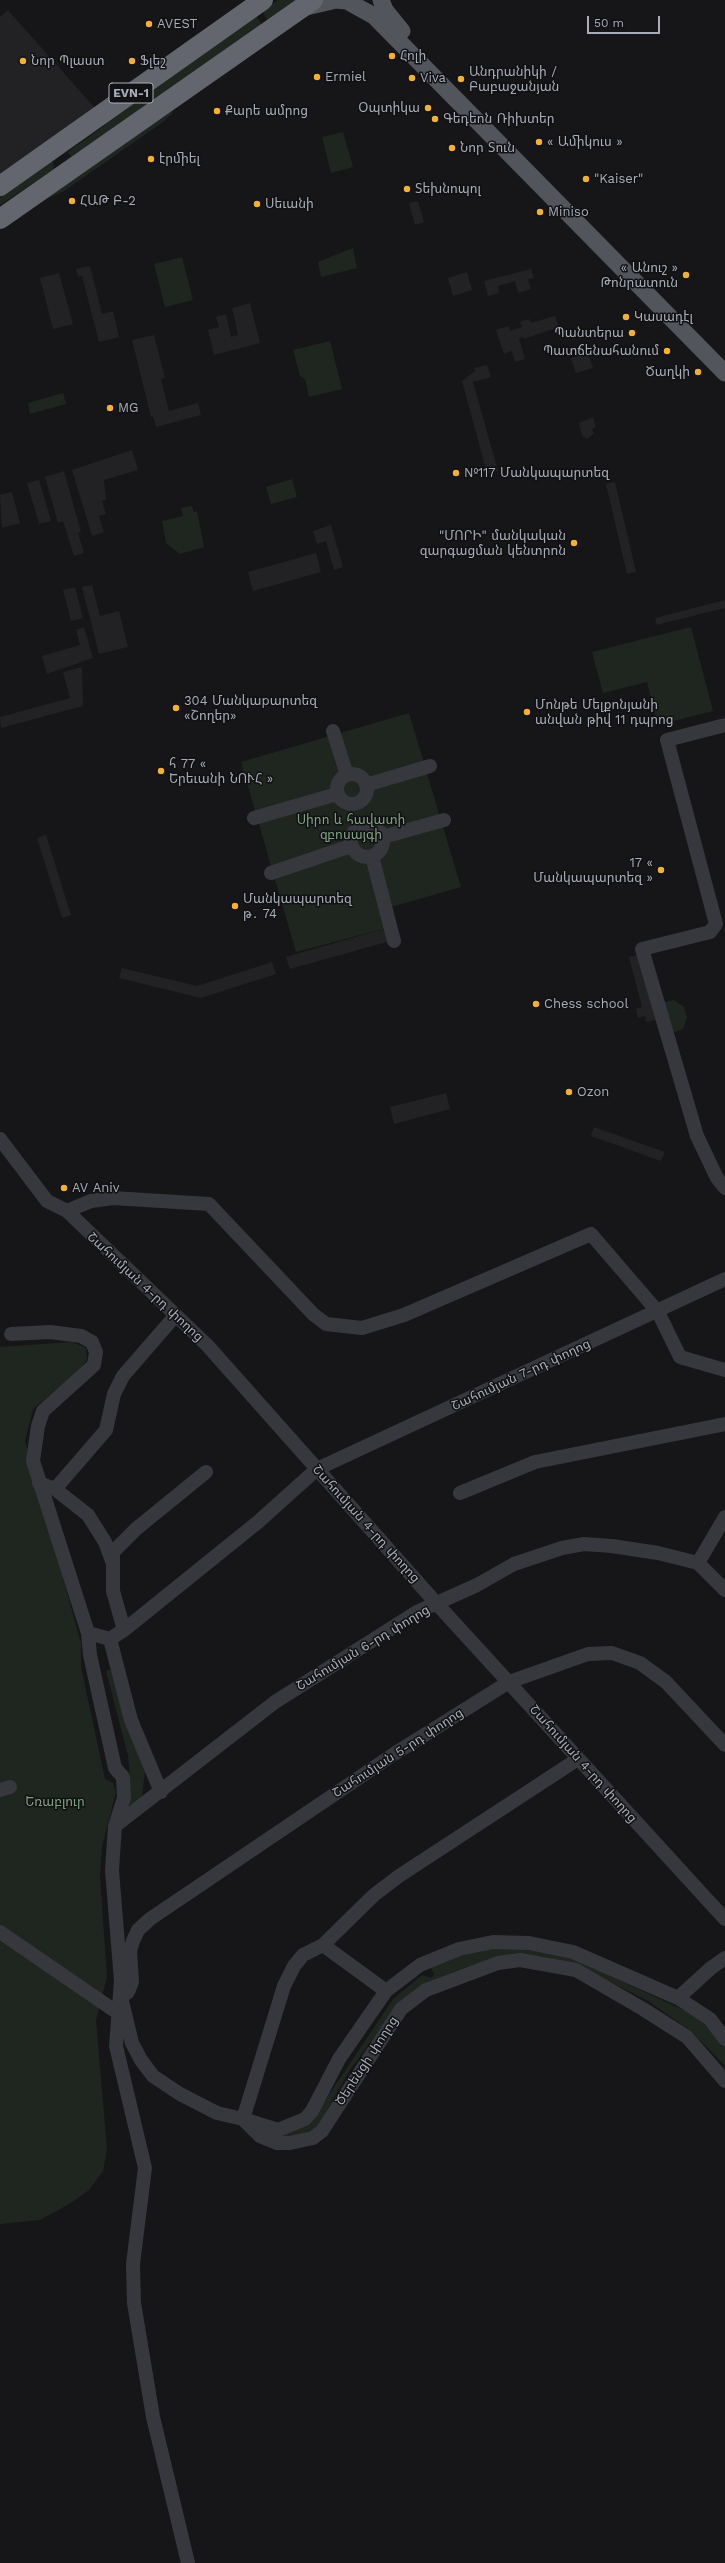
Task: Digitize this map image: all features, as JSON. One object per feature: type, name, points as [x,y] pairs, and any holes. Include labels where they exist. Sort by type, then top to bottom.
[{"type":"highway","name":"EVN-1","points":[[0,186],[96,120],[263,0]]},
{"type":"highway","name":"EVN-1","points":[[0,219],[308,4]]},
{"type":"highway","points":[[70,170],[58,154],[90,131],[96,120]]},
{"type":"main road","points":[[308,4],[336,0],[347,2],[374,16],[725,373]]},
{"type":"main road","points":[[381,0],[394,21],[448,81],[725,365]]},
{"type":"street","points":[[725,725],[667,740],[716,924],[710,932],[642,949],[697,1136],[717,1178],[725,1188]]},
{"type":"street","points":[[333,731],[347,775]]},
{"type":"street","points":[[366,785],[430,766]]},
{"type":"street","points":[[347,775],[358,776],[366,785],[365,796],[356,804],[345,803],[337,794],[338,782],[347,775]]},
{"type":"street","points":[[254,818],[337,794]]},
{"type":"street","points":[[356,804],[362,825]]},
{"type":"street","points":[[383,837],[444,820]]},
{"type":"street","points":[[362,825],[375,826],[383,837],[381,849],[372,856],[359,855],[351,846],[352,833],[362,825]]},
{"type":"street","points":[[271,873],[351,846]]},
{"type":"street","points":[[372,856],[394,941]]},
{"type":"street","name":"Շահումյան 4-րդ փողոց","points":[[0,1138],[46,1201],[67,1211],[207,1345],[437,1604],[725,1919]]},
{"type":"street","points":[[67,1211],[91,1201],[113,1198],[209,1204],[313,1314],[326,1324],[340,1328],[362,1328],[404,1315],[591,1234],[658,1312],[680,1357],[725,1370]]},
{"type":"street","name":"Շահումյան 7-րդ փողոց","points":[[110,1639],[124,1630],[258,1522],[316,1469],[658,1312],[725,1279]]},
{"type":"street","points":[[56,1489],[106,1430],[114,1394],[122,1376],[175,1316]]},
{"type":"street","points":[[11,1334],[50,1332],[81,1336],[92,1342],[96,1352],[94,1365],[43,1411],[34,1449],[33,1461],[88,1634],[115,1768],[123,1777],[124,1798],[115,1826],[112,1870],[122,1981],[116,2046],[145,2168],[133,2264],[134,2303],[153,2417],[188,2563]]},
{"type":"street","points":[[460,1493],[536,1462],[725,1424]]},
{"type":"street","points":[[124,1630],[113,1591],[112,1561],[114,1552],[136,1529],[206,1472]]},
{"type":"street","points":[[39,1483],[56,1489],[88,1515],[104,1542],[112,1561]]},
{"type":"street","points":[[698,1563],[725,1517]]},
{"type":"street","name":"Շահումյան 6-րդ փողոց","points":[[115,1826],[161,1792],[275,1702],[418,1612],[437,1604],[514,1564],[562,1548],[584,1544],[658,1552],[698,1563],[725,1590]]},
{"type":"street","points":[[88,1634],[110,1639],[131,1720],[161,1792]]},
{"type":"street","name":"Շահումյան 5-րդ փողոց","points":[[120,1997],[128,1992],[132,1982],[130,1952],[133,1941],[138,1930],[150,1919],[394,1754],[509,1682],[588,1654],[612,1653],[640,1663],[666,1682],[725,1745]]},
{"type":"street","points":[[243,2119],[284,1986],[294,1966],[302,1955],[323,1945],[374,1895],[399,1876],[578,1759]]},
{"type":"street","points":[[0,1932],[118,2013]]},
{"type":"street","name":"Ծերենցի փողոց","points":[[120,1997],[132,2043],[141,2060],[153,2076],[180,2094],[217,2113],[243,2119],[278,2130],[305,2118],[312,2111],[339,2059],[386,1991],[420,1965],[459,1949],[493,1942],[529,1943],[573,1952],[678,1998],[710,2019],[725,2039]]},
{"type":"street","points":[[323,1945],[386,1991]]},
{"type":"street","points":[[678,1998],[710,1968],[725,1958]]},
{"type":"street","name":"Ծերենցի փողոց","points":[[243,2119],[260,2136],[277,2143],[290,2143],[313,2138],[329,2120],[349,2086],[401,2009],[426,1990],[498,1963],[520,1960],[543,1962],[576,1970],[643,2009],[687,2037],[725,2081]]},
{"type":"shaded area","name":"Նոր Պլաստ","points":[[8,10],[96,109],[0,173],[0,17]]},
{"type":"shaded area","points":[[418,201],[424,222],[415,225],[409,203]]},
{"type":"shaded area","points":[[90,266],[102,314],[113,311],[119,337],[99,342],[82,276],[78,277],[76,269]]},
{"type":"shaded area","points":[[531,269],[534,278],[528,279],[531,289],[518,293],[515,281],[498,286],[499,293],[488,296],[484,281]]},
{"type":"shaded area","points":[[467,272],[472,290],[453,296],[448,278]]},
{"type":"shaded area","points":[[59,273],[73,324],[53,329],[40,278]]},
{"type":"shaded area","points":[[250,303],[260,343],[214,355],[208,330],[219,327],[216,317],[226,314],[231,337],[238,335],[232,308]]},
{"type":"shaded area","points":[[555,316],[559,327],[524,339],[523,337],[519,338],[525,359],[515,362],[512,351],[504,354],[496,330],[509,326],[510,331],[522,327],[520,322],[529,319],[531,323]]},
{"type":"shaded area","points":[[154,335],[165,378],[161,379],[169,411],[198,403],[201,415],[156,427],[153,417],[151,417],[132,340]]},
{"type":"shaded area","points":[[588,353],[593,368],[576,373],[571,358]]},
{"type":"shaded area","points":[[487,365],[491,377],[473,382],[498,471],[487,473],[462,381],[475,371],[474,368]]},
{"type":"shaded area","points":[[593,417],[596,427],[592,429],[594,433],[587,439],[582,435],[579,423]]},
{"type":"shaded area","points":[[132,450],[138,470],[104,480],[106,500],[102,501],[106,514],[99,516],[104,532],[92,536],[72,470]]},
{"type":"shaded area","points":[[64,471],[81,532],[78,533],[84,553],[74,556],[63,521],[58,523],[45,477]]},
{"type":"shaded area","points":[[39,480],[51,521],[39,524],[27,483]]},
{"type":"shaded area","points":[[615,482],[636,572],[627,574],[606,484]]},
{"type":"shaded area","points":[[12,492],[20,523],[2,528],[0,495]]},
{"type":"shaded area","points":[[331,525],[343,567],[334,570],[326,541],[317,544],[313,531]]},
{"type":"shaded area","points":[[316,553],[321,572],[253,591],[248,572]]},
{"type":"shaded area","points":[[92,585],[100,616],[119,611],[128,647],[99,654],[82,587]]},
{"type":"shaded area","points":[[75,587],[83,618],[71,621],[63,590]]},
{"type":"shaded area","points":[[725,600],[725,608],[657,625],[655,618]]},
{"type":"shaded area","points":[[84,627],[93,658],[47,674],[42,656],[80,645],[76,630]]},
{"type":"shaded area","points":[[82,667],[83,706],[1,728],[0,717],[70,698],[63,672]]},
{"type":"shaded area","points":[[46,835],[71,915],[62,918],[37,838]]},
{"type":"shaded area","points":[[387,928],[390,941],[290,969],[286,957]]},
{"type":"shaded area","points":[[639,955],[656,1020],[646,1022],[645,1016],[638,1018],[636,1009],[642,1007],[629,957]]},
{"type":"shaded area","points":[[272,962],[276,974],[201,998],[119,978],[122,968],[197,986]]},
{"type":"shaded area","points":[[446,1093],[450,1109],[394,1124],[390,1107]]},
{"type":"shaded area","points":[[594,1127],[665,1152],[661,1161],[591,1136]]},
{"type":"green space","points":[[278,0],[298,0],[268,21],[262,11]]},
{"type":"green space","points":[[255,15],[262,25],[71,157],[68,152],[101,128],[130,102]]},
{"type":"green space","points":[[173,107],[172,114],[163,122],[64,191],[45,200],[39,199]]},
{"type":"green space","points":[[343,132],[353,167],[331,173],[322,137]]},
{"type":"green space","points":[[51,159],[54,165],[53,170],[0,205],[0,193]]},
{"type":"green space","points":[[353,248],[357,268],[321,277],[318,262]]},
{"type":"green space","points":[[182,257],[193,300],[165,307],[154,264]]},
{"type":"green space","points":[[330,341],[342,389],[309,397],[305,379],[300,376],[293,350]]},
{"type":"green space","points":[[63,393],[66,404],[30,414],[28,403]]},
{"type":"green space","points":[[292,479],[297,497],[271,504],[266,487]]},
{"type":"green space","points":[[192,506],[194,512],[197,511],[204,547],[180,554],[166,543],[162,521],[183,516],[181,508]]},
{"type":"green space","points":[[691,627],[713,711],[658,725],[647,682],[603,693],[592,652]]},
{"type":"green space","name":"Սիրո և հավատի զբոսայգի","points":[[409,713],[461,887],[384,909],[387,928],[296,952],[241,762]]},
{"type":"green space","points":[[674,1000],[684,1007],[687,1018],[683,1029],[675,1032],[667,1029],[661,1007],[665,1002]]},
{"type":"green space","name":"Եռաբլուր","points":[[72,1342],[86,1348],[87,1360],[75,1374],[33,1409],[25,1441],[81,1643],[81,1667],[105,1779],[113,1783],[116,1792],[102,1846],[100,1876],[107,1977],[96,2020],[107,2149],[103,2171],[89,2190],[71,2203],[40,2220],[0,2224],[0,1347]]},
{"type":"green space","points":[[113,1669],[145,1771],[142,1797],[132,1807],[128,1803],[130,1776],[128,1756],[106,1671]]},
{"type":"green space","points":[[496,1945],[527,1948],[569,1957],[699,2017],[725,2044],[725,2066],[691,2031],[648,2001],[584,1968],[545,1957],[531,1956],[467,1967],[433,1980],[389,2017],[350,2070],[317,2127],[310,2133],[286,2137],[267,2134],[324,2102],[393,1999],[422,1975],[431,1978],[434,1974],[431,1968],[465,1950]]},
{"type":"place","name":"AVEST","points":[[149,24]]},
{"type":"place","name":"Հոլի","points":[[392,56]]},
{"type":"place","name":"Նոր Պլաստ","points":[[23,61]]},
{"type":"place","name":"Ֆլեշ","points":[[132,61]]},
{"type":"place","name":"Ermiel","points":[[317,77]]},
{"type":"place","name":"Viva","points":[[412,78]]},
{"type":"place","name":"Անդրանիկի / Բաբաջանյան","points":[[461,79]]},
{"type":"place","name":"Օպտիկա","points":[[428,108]]},
{"type":"place","name":"Քարե ամրոց","points":[[217,111]]},
{"type":"place","name":"Գեդեոն Ռիխտեր","points":[[435,119]]},
{"type":"place","name":"« Ամիկուս »","points":[[539,142]]},
{"type":"place","name":"Նոր Տուն","points":[[452,148]]},
{"type":"place","name":"էրմիել","points":[[151,159]]},
{"type":"place","name":"\"Kaiser\"","points":[[586,179]]},
{"type":"place","name":"Տեխնոպոլ","points":[[407,189]]},
{"type":"place","name":"ՀԱԹ Բ-2","points":[[72,201]]},
{"type":"place","name":"Սեւանի","points":[[257,204]]},
{"type":"place","name":"Miniso","points":[[540,212]]},
{"type":"place","name":"« Անուշ » Թոնրատուն","points":[[686,275]]},
{"type":"place","name":"Կասադէլ","points":[[626,317]]},
{"type":"place","name":"Պանտերա","points":[[632,333]]},
{"type":"place","name":"Պատճենահանում","points":[[667,351]]},
{"type":"place","name":"Ծաղկի","points":[[698,372]]},
{"type":"place","name":"MG","points":[[110,408]]},
{"type":"place","name":"№117 Մանկապարտեզ","points":[[456,473]]},
{"type":"place","name":"\"ՄՈՐԻ\" մանկական զարգացման կենտրոն","points":[[574,543]]},
{"type":"place","name":"304 Մանկաpարտեզ «Շողեր»","points":[[176,708]]},
{"type":"place","name":"Մոնթե Մելքոնյանի անվան թիվ 11 դպրոց","points":[[527,712]]},
{"type":"place","name":"հ 77 « Երեւանի ՆՈՒՀ »","points":[[161,771]]},
{"type":"place","name":"17 « Մանկապարտեզ »","points":[[661,870]]},
{"type":"place","name":"Մանկապարտեզ թ․ 74","points":[[235,906]]},
{"type":"place","name":"Chess school","points":[[536,1004]]},
{"type":"place","name":"Ozon","points":[[569,1092]]},
{"type":"place","name":"AV Aniv","points":[[64,1188]]}]
